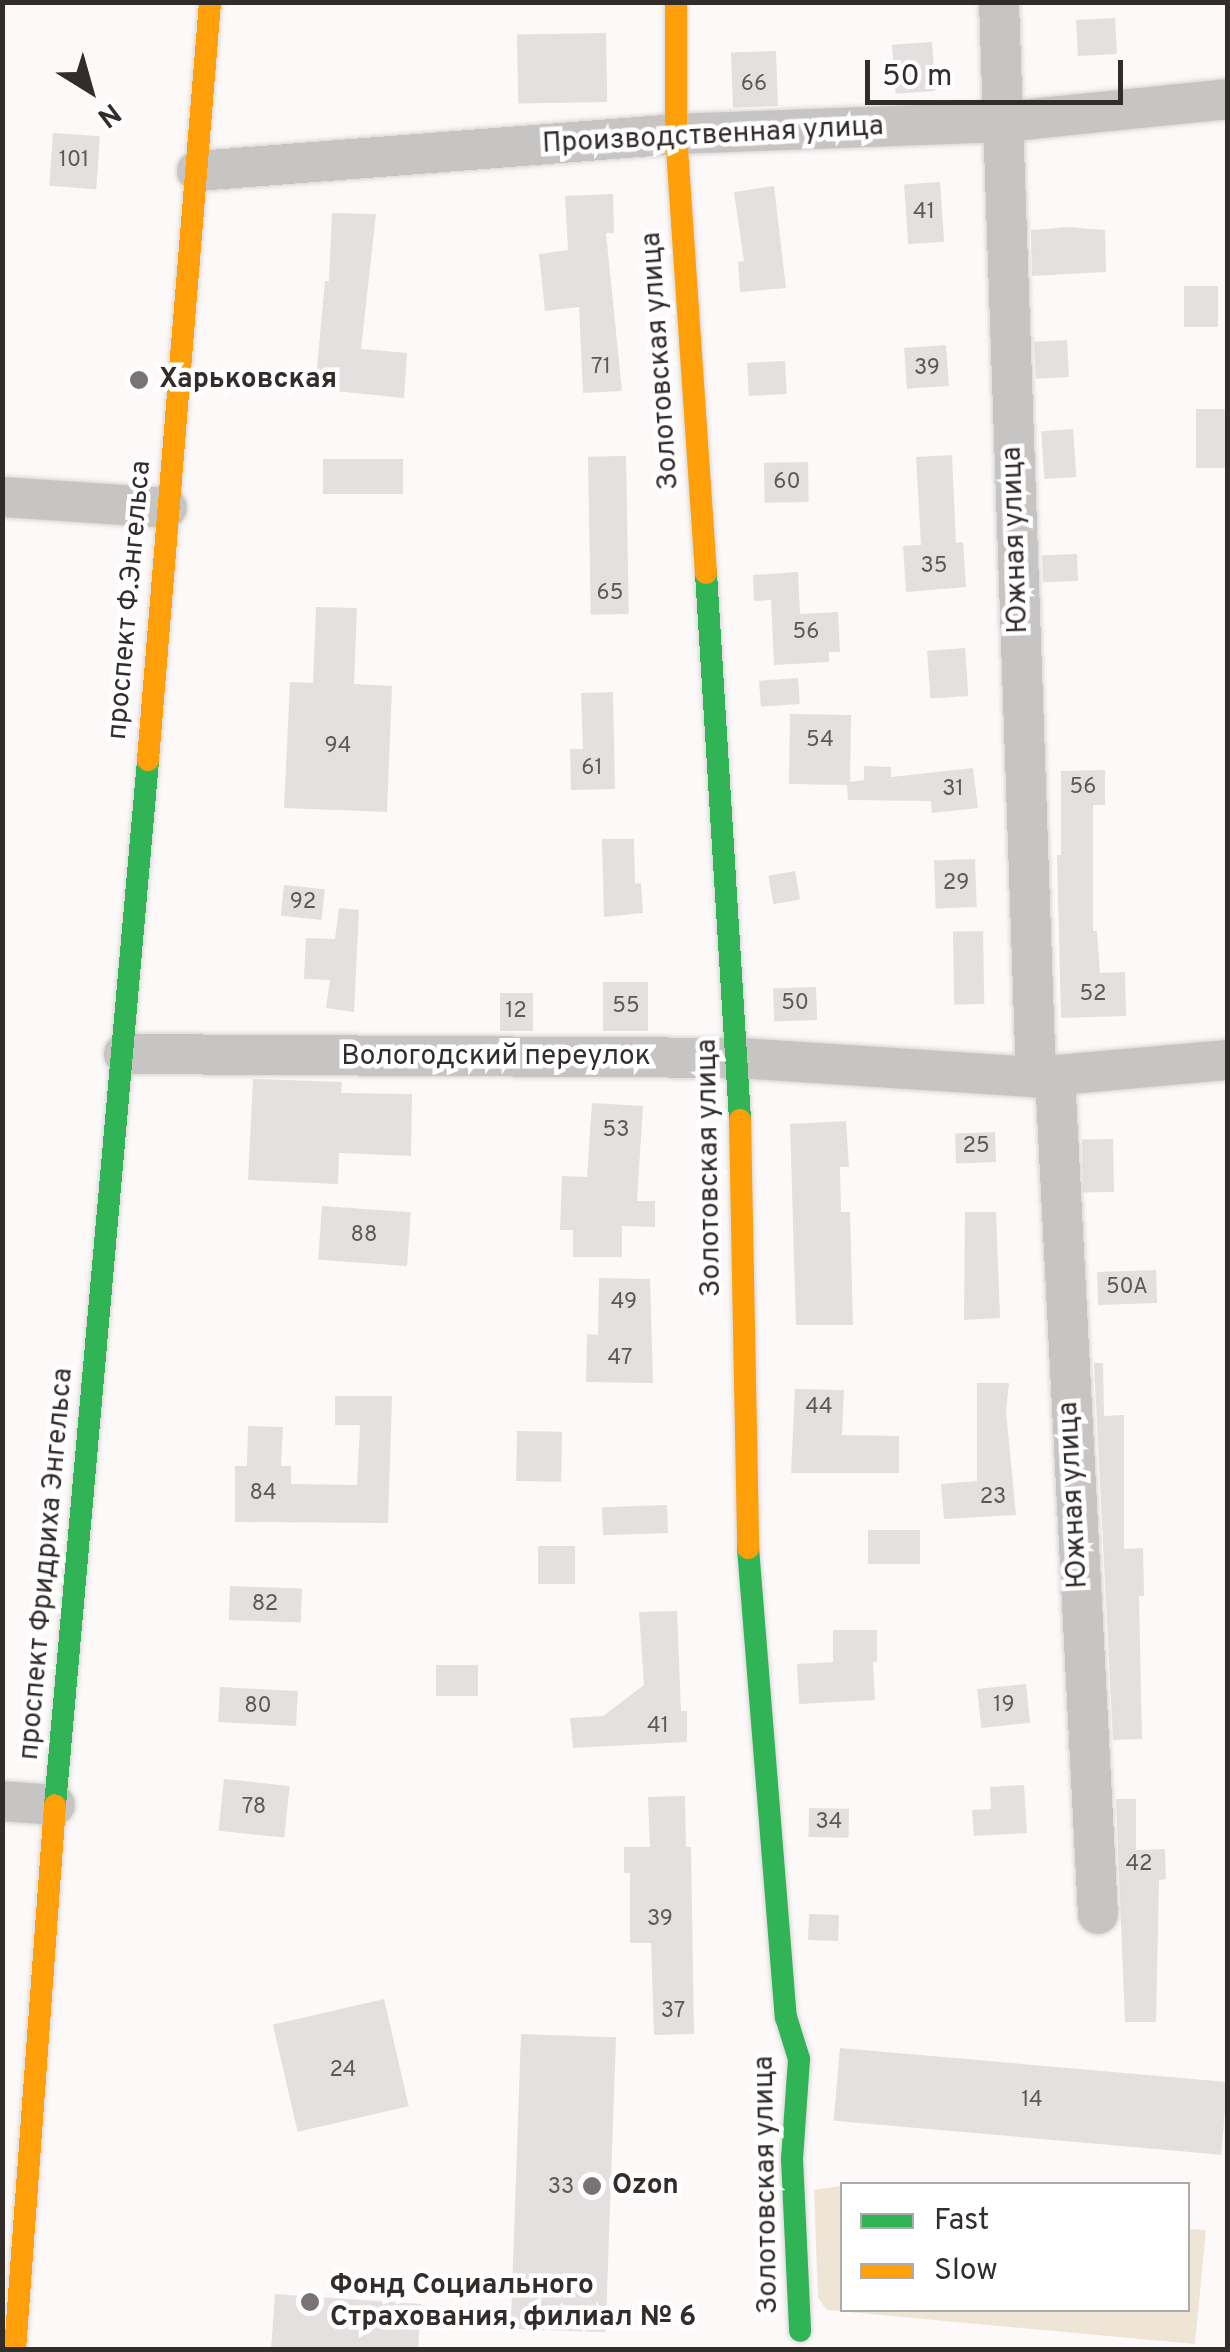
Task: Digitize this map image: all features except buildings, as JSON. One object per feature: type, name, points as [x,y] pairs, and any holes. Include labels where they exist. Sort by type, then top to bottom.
[{"type":"street","name":"проспект Ф.Энгельса","points":[[110,1202],[210,2]]},
{"type":"street","name":"Золотовская улица","points":[[676,2],[676,134],[739,1058],[748,1561],[786,2016],[798,2059],[792,2158],[800,2331]]},
{"type":"street","name":"Южная улица","points":[[1000,2],[1002,122],[1046,1076],[1098,1914]]},
{"type":"street","name":"Производственная улица","points":[[197,171],[676,134],[1002,122],[1228,99]]},
{"type":"street","points":[[2,497],[167,508]]},
{"type":"street","name":"Вологодский переулок","points":[[124,1054],[739,1058],[1046,1076],[1228,1060]]},
{"type":"street","name":"проспект Фридриха Энгельса","points":[[15,2350],[55,1805],[110,1202]]},
{"type":"street","points":[[2,1801],[55,1805]]},
{"type":"shaded area","points":[[840,2186],[840,2311],[827,2310],[818,2298],[814,2190]]},
{"type":"shaded area","points":[[1190,2229],[1206,2230],[1195,2344],[849,2312],[1190,2312]]},
{"type":"traffic: fast","points":[[706,573],[740,1120]]},
{"type":"traffic: fast","points":[[55,1805],[148,760]]},
{"type":"traffic: fast","points":[[748,1548],[786,2017],[799,2059],[792,2159],[800,2331]]},
{"type":"traffic: slow","points":[[148,760],[210,2]]},
{"type":"traffic: slow","points":[[676,2],[676,134],[706,573]]},
{"type":"traffic: slow","points":[[740,1120],[748,1548]]},
{"type":"traffic: slow","points":[[15,2350],[55,1805]]},
{"type":"place","name":"Харьковская","points":[[139,380]]},
{"type":"place","name":"Ozon","points":[[592,2186]]},
{"type":"place","name":"Фонд Социального Страхования, филиал № 6","points":[[310,2302]]}]
